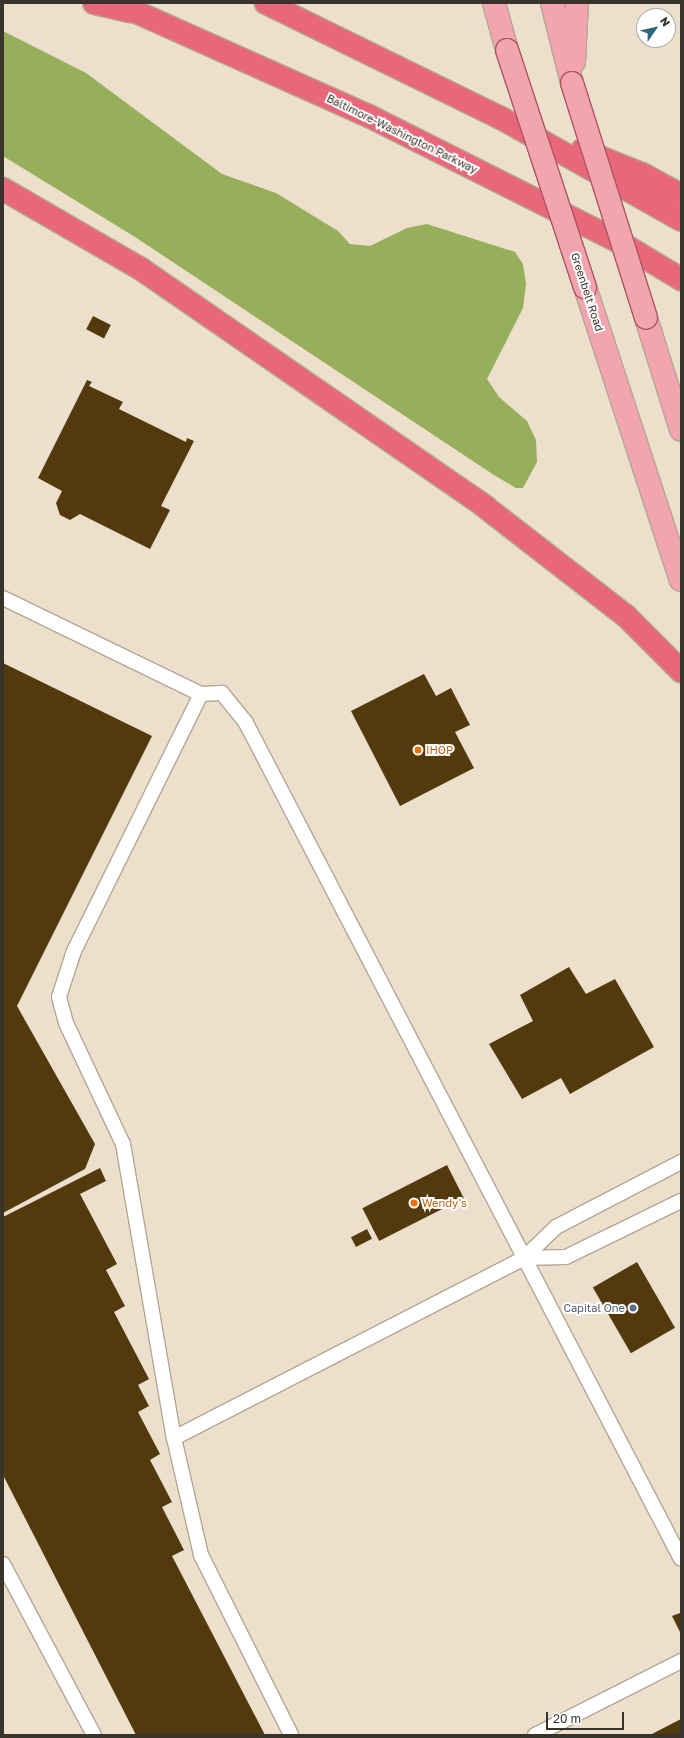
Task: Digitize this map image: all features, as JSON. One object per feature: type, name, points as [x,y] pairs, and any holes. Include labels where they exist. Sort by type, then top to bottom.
[{"type":"highway","name":"Baltimore-Washington Parkway","points":[[94,3],[124,7],[369,116],[616,240],[681,279]]},
{"type":"highway","points":[[266,3],[501,118],[681,220]]},
{"type":"highway","points":[[501,118],[642,174],[681,195]]},
{"type":"highway","points":[[3,189],[141,269],[484,506],[626,616],[681,671]]},
{"type":"main road","name":"Greenbelt Road","points":[[494,3],[507,50],[681,580]]},
{"type":"main road","points":[[552,3],[572,83],[681,430]]},
{"type":"main road","points":[[572,83],[577,3]]},
{"type":"lane","points":[[3,598],[201,694],[222,693],[246,723],[681,1560]]},
{"type":"lane","points":[[201,694],[74,951],[59,997],[66,1023],[123,1144],[174,1438],[201,1555],[291,1735]]},
{"type":"lane","points":[[174,1438],[524,1258],[556,1227],[681,1162]]},
{"type":"lane","points":[[524,1258],[566,1257],[681,1201]]},
{"type":"lane","points":[[3,1564],[94,1735]]},
{"type":"lane","points":[[535,1735],[681,1662]]},
{"type":"green space","points":[[3,31],[86,73],[222,174],[276,193],[338,231],[350,244],[370,246],[407,228],[427,224],[515,252],[523,264],[526,284],[523,308],[487,379],[499,397],[527,421],[536,440],[537,462],[523,488],[516,488],[494,475],[135,237],[3,156]]},
{"type":"building","points":[[93,316],[111,325],[104,338],[86,329]]},
{"type":"building","points":[[87,380],[92,382],[89,386],[123,402],[119,409],[186,442],[187,438],[194,441],[161,506],[170,510],[150,549],[80,514],[70,520],[60,515],[56,503],[62,491],[38,478]]},
{"type":"building","points":[[3,663],[152,736],[17,1006],[95,1144],[85,1169],[3,1213]]},
{"type":"building","name":"IHOP","points":[[424,674],[436,696],[451,688],[470,725],[455,732],[474,768],[400,806],[351,711]]},
{"type":"building","points":[[569,967],[586,994],[615,979],[654,1047],[570,1094],[561,1078],[522,1099],[489,1044],[533,1021],[520,995]]},
{"type":"building","name":"Wendy's","points":[[447,1165],[464,1198],[379,1241],[362,1208]]},
{"type":"building","points":[[100,1168],[106,1181],[80,1194],[117,1264],[106,1270],[125,1306],[114,1312],[149,1379],[138,1385],[149,1406],[138,1412],[160,1454],[150,1460],[172,1502],[162,1507],[184,1550],[172,1556],[265,1735],[136,1735],[3,1475],[3,1217]]},
{"type":"building","points":[[367,1229],[372,1239],[356,1247],[351,1237]]},
{"type":"building","name":"Capital One","points":[[637,1262],[675,1328],[631,1353],[593,1288]]},
{"type":"building","points":[[680,1613],[681,1631],[680,1632],[672,1616]]},
{"type":"building","points":[[681,1719],[681,1735],[650,1735]]},
{"type":"place","name":"IHOP","points":[[418,750]]},
{"type":"place","name":"Wendy's","points":[[414,1203]]},
{"type":"place","name":"Capital One","points":[[633,1308]]}]
